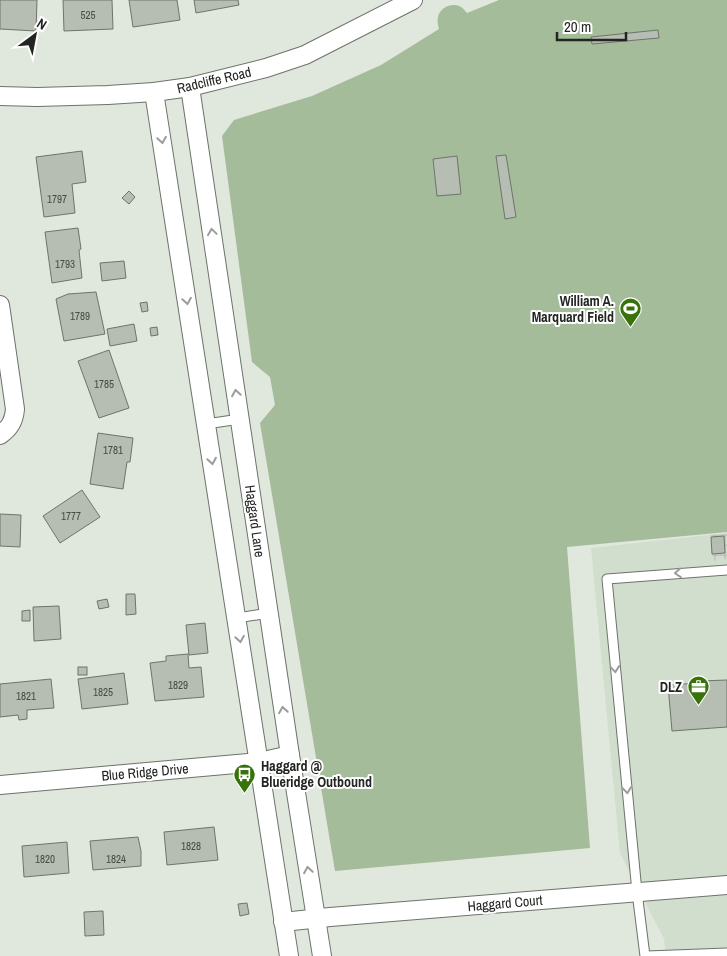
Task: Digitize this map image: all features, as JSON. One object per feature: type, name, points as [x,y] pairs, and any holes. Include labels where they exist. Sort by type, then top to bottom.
[{"type":"street","name":"Radcliffe Road","points":[[0,96],[37,97],[154,92],[190,87],[266,68],[305,55],[413,0]]},
{"type":"street","name":"Haggard Lane","points":[[190,87],[268,613],[322,956]]},
{"type":"street","points":[[154,92],[289,956]]},
{"type":"street","points":[[0,304],[15,409],[11,424],[0,435]]},
{"type":"street","name":"Blue Ridge Drive","points":[[0,785],[259,762],[290,754]]},
{"type":"street","name":"Haggard Court","points":[[283,922],[727,885]]},
{"type":"lane","points":[[206,424],[240,419]]},
{"type":"lane","points":[[727,570],[606,579],[637,892],[646,956],[727,953]]},
{"type":"lane","points":[[237,618],[268,613]]},
{"type":"shaded area","points":[[727,533],[727,956],[666,956],[664,939],[620,853],[591,548]]},
{"type":"shaded area","points":[[727,534],[727,559],[713,561],[711,535]]},
{"type":"green space","points":[[499,0],[727,0],[727,532],[567,547],[590,848],[335,871],[260,423],[275,405],[270,377],[252,362],[222,136],[234,120],[312,96],[381,65],[439,29],[439,13],[447,6],[458,6],[467,13]]},
{"type":"building","points":[[0,0],[37,0],[36,31],[0,29]]},
{"type":"building","points":[[63,0],[112,0],[113,29],[64,31]]},
{"type":"building","points":[[129,0],[177,0],[180,20],[133,27]]},
{"type":"building","points":[[194,0],[238,0],[239,5],[196,13]]},
{"type":"building","points":[[658,30],[659,38],[592,44],[591,37]]},
{"type":"building","points":[[82,151],[86,182],[72,184],[75,213],[44,217],[36,157]]},
{"type":"building","points":[[506,155],[516,217],[505,219],[496,156]]},
{"type":"building","points":[[457,156],[461,194],[437,196],[433,159]]},
{"type":"building","points":[[129,191],[135,197],[129,204],[122,198]]},
{"type":"building","points":[[78,228],[82,278],[52,283],[45,232]]},
{"type":"building","points":[[124,261],[126,278],[102,281],[100,263]]},
{"type":"building","points":[[96,292],[105,334],[64,341],[56,299],[68,294]]},
{"type":"building","points":[[147,302],[148,311],[142,312],[140,303]]},
{"type":"building","points":[[134,324],[137,341],[110,346],[107,329]]},
{"type":"building","points":[[157,327],[158,335],[151,336],[150,328]]},
{"type":"building","points":[[109,350],[129,408],[99,418],[78,361]]},
{"type":"building","points":[[98,433],[133,438],[130,462],[127,462],[123,489],[90,484]]},
{"type":"building","points":[[82,490],[100,517],[60,543],[43,516]]},
{"type":"building","points":[[0,514],[21,515],[20,547],[0,546]]},
{"type":"building","points":[[724,536],[725,553],[712,554],[711,537]]},
{"type":"building","points":[[126,594],[135,594],[136,614],[126,615]]},
{"type":"building","points":[[107,599],[109,607],[99,609],[97,601]]},
{"type":"building","points":[[59,606],[61,639],[34,641],[33,607]]},
{"type":"building","points":[[30,610],[30,621],[22,621],[22,611]]},
{"type":"building","points":[[205,623],[208,653],[189,655],[186,625]]},
{"type":"building","points":[[188,654],[189,668],[201,667],[204,697],[155,701],[150,663],[166,661],[166,656]]},
{"type":"building","points":[[78,667],[87,667],[87,675],[78,675]]},
{"type":"building","points":[[124,673],[128,704],[82,709],[78,679]]},
{"type":"building","points":[[51,679],[54,708],[27,710],[27,719],[19,720],[18,715],[0,717],[0,684]]},
{"type":"building","name":"DLZ","points":[[727,680],[727,727],[672,731],[668,685]]},
{"type":"building","points":[[214,827],[218,860],[167,865],[164,832]]},
{"type":"building","points":[[138,837],[141,851],[141,866],[93,870],[90,841]]},
{"type":"building","points":[[67,842],[69,873],[24,877],[22,846]]},
{"type":"building","points":[[247,903],[249,914],[240,916],[238,904]]},
{"type":"building","points":[[103,911],[104,935],[85,936],[84,912]]},
{"type":"place","name":"William A. Marquard Field","points":[[630,328]]},
{"type":"place","name":"DLZ","points":[[698,706]]},
{"type":"place","name":"Haggard @ Blueridge Outbound","points":[[245,793]]}]
